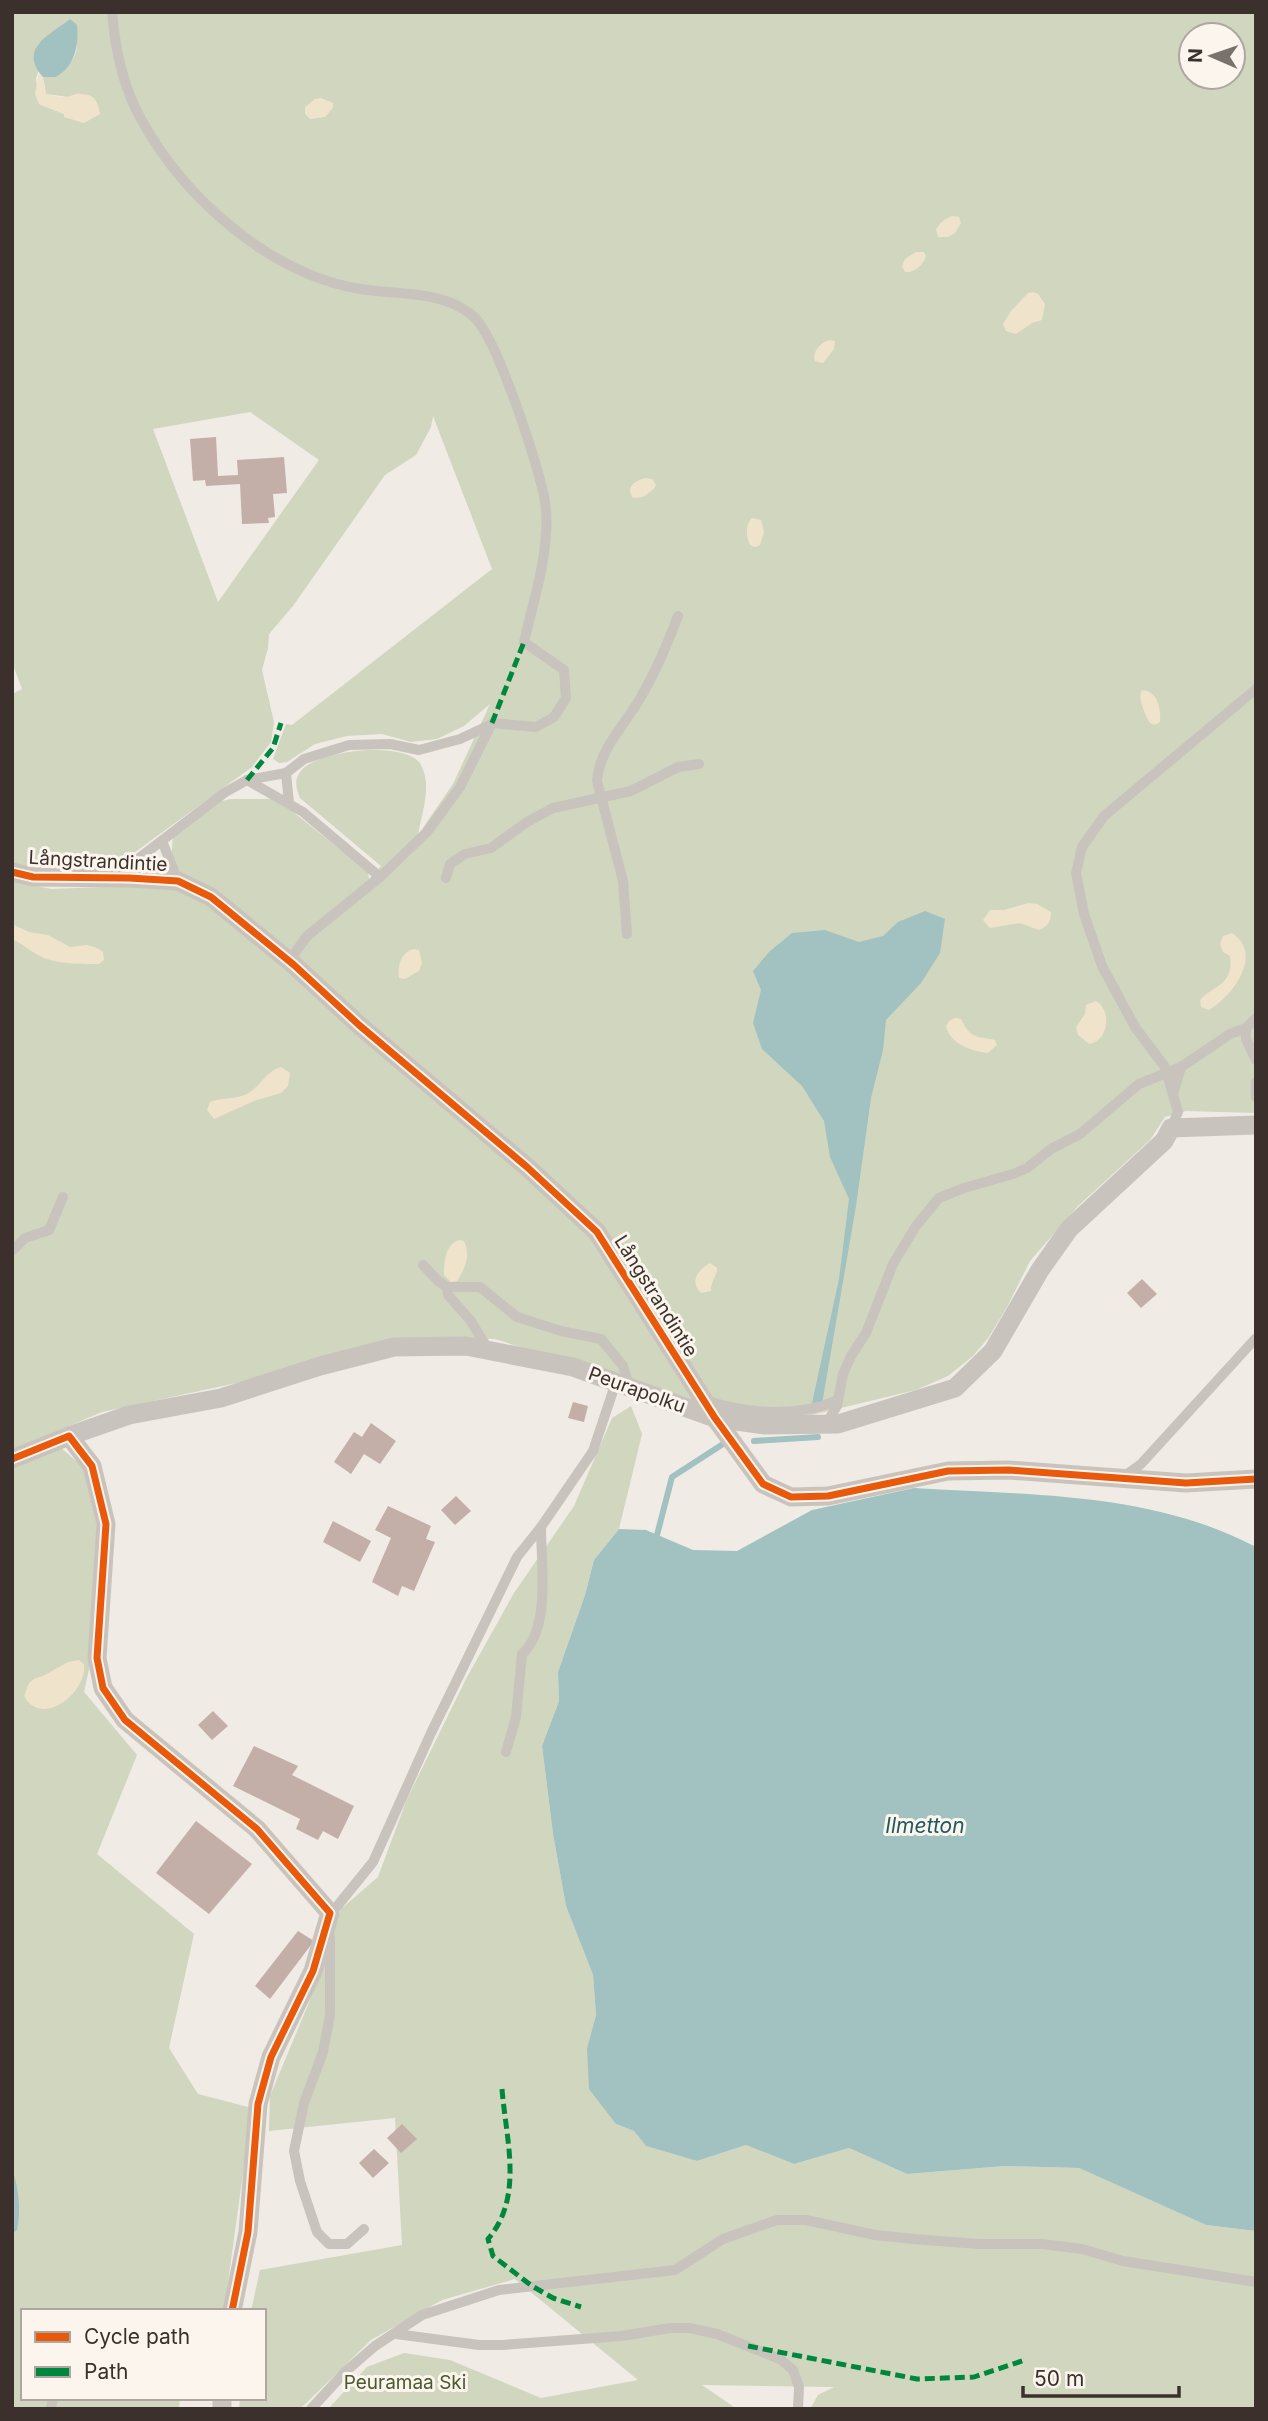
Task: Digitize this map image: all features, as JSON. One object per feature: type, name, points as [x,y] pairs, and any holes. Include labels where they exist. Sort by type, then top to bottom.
[{"type":"street","name":"Långstrandintie","points":[[12,872],[33,877],[178,881],[211,897],[527,1167],[597,1232],[715,1418],[763,1484],[790,1497],[828,1496],[948,1471],[1009,1470],[1186,1483],[1256,1479]]},
{"type":"street","points":[[1171,1128],[1256,1125]]},
{"type":"street","name":"Peurapolku","points":[[12,1459],[129,1415],[221,1398],[320,1366],[394,1347],[466,1346],[573,1367],[715,1418],[765,1425],[838,1423],[955,1388],[993,1351],[1040,1270],[1069,1229],[1164,1142],[1171,1128]]},
{"type":"street","points":[[69,1436],[92,1466],[106,1524],[97,1658],[103,1688],[125,1720],[257,1829],[330,1913],[313,1971],[271,2057],[258,2104],[248,2232],[232,2309]]},
{"type":"lane","points":[[112,12],[114,35],[125,80],[140,118],[165,158],[193,192],[228,224],[276,259],[313,276],[360,289],[423,295],[452,303],[474,316],[490,337],[522,424],[544,498],[546,532],[542,566],[524,642],[564,670],[566,698],[554,717],[536,727],[492,723],[460,739],[419,750],[390,744],[349,745],[304,759],[286,773],[247,780],[224,793],[114,878]]},
{"type":"lane","points":[[626,934],[623,881],[597,781],[598,765],[661,660],[678,616]]},
{"type":"lane","points":[[1171,1128],[1178,1112],[1165,1067],[1135,1027],[1102,966],[1084,915],[1076,873],[1082,847],[1104,816],[1256,689]]},
{"type":"lane","points":[[289,961],[307,936],[380,877],[427,832],[460,787],[492,723]]},
{"type":"lane","points":[[446,878],[450,864],[465,854],[491,848],[527,822],[553,808],[631,790],[678,767],[699,764]]},
{"type":"lane","points":[[286,773],[289,803]]},
{"type":"lane","points":[[247,780],[303,812],[380,877]]},
{"type":"lane","points":[[162,841],[178,881]]},
{"type":"lane","points":[[826,1424],[837,1406],[843,1374],[866,1333],[893,1264],[916,1226],[939,1198],[1027,1168],[1051,1149],[1080,1134],[1139,1084],[1181,1068],[1230,1034],[1246,1028],[1256,1018]]},
{"type":"lane","points":[[1246,1028],[1246,1039],[1256,1059]]},
{"type":"lane","points":[[1174,1097],[1174,1085],[1181,1068]]},
{"type":"lane","points":[[1256,1082],[1256,1097]]},
{"type":"lane","points":[[12,1251],[25,1238],[49,1230],[64,1197]]},
{"type":"lane","points":[[364,2229],[347,2244],[328,2244],[317,2232],[300,2181],[294,2151],[304,2103],[323,2052],[330,2015],[330,1913],[373,1862],[431,1733],[517,1557],[593,1451],[623,1384],[623,1366],[601,1339],[561,1331],[517,1317],[480,1287],[447,1287],[423,1265]]},
{"type":"lane","points":[[447,1287],[448,1294],[470,1320],[489,1350]]},
{"type":"lane","points":[[1120,1479],[1141,1464],[1256,1338]]},
{"type":"lane","points":[[703,1399],[717,1404],[768,1412],[804,1412],[838,1400]]},
{"type":"lane","points":[[506,1752],[516,1717],[523,1654],[538,1632],[541,1605],[541,1527]]},
{"type":"lane","points":[[311,2409],[345,2372],[375,2346],[422,2315],[499,2290],[675,2270],[723,2239],[777,2220],[806,2220],[875,2235],[914,2239],[1083,2249],[1123,2261],[1256,2282]]},
{"type":"lane","points":[[396,2334],[479,2345],[502,2345],[690,2328],[717,2334],[780,2359],[793,2370],[799,2388],[798,2409]]},
{"type":"green space","points":[[12,12],[1256,12],[1256,1113],[1186,1111],[1165,1117],[1150,1140],[1078,1206],[1030,1261],[989,1337],[973,1356],[948,1376],[916,1390],[799,1418],[727,1413],[495,1339],[449,1337],[102,1412],[12,1450],[12,881],[51,889],[103,887],[178,870],[171,858],[173,837],[217,802],[231,799],[271,799],[292,811],[368,872],[369,879],[381,866],[300,798],[296,785],[300,772],[309,764],[322,758],[358,751],[394,751],[418,761],[425,774],[426,783],[418,835],[453,784],[490,704],[464,726],[437,739],[411,742],[382,734],[347,736],[315,744],[287,762],[279,763],[273,759],[286,724],[292,725],[492,569],[433,416],[431,427],[416,455],[385,475],[293,606],[269,634],[262,670],[274,722],[271,742],[252,767],[109,871],[39,869],[12,864],[12,694],[22,689],[12,662]],"holes":[[[70,19],[77,45],[74,58],[56,77],[43,77],[46,94],[68,97],[80,93],[64,114],[39,104],[36,78],[53,33]],[[250,412],[319,460],[218,602],[153,429]]]},
{"type":"green space","name":"Peuramaa Ski","points":[[631,1406],[642,1434],[619,1529],[594,1560],[585,1595],[558,1672],[559,1701],[542,1746],[553,1834],[566,1906],[593,1975],[596,2015],[587,2048],[608,2112],[616,2124],[634,2131],[646,2146],[697,2161],[746,2145],[794,2164],[849,2148],[907,2174],[1005,2166],[1079,2168],[1206,2225],[1256,2231],[1256,2409],[810,2409],[818,2395],[834,2387],[702,2385],[737,2409],[328,2409],[367,2367],[404,2353],[450,2360],[541,2398],[638,2380],[515,2279],[442,2300],[371,2340],[300,2409],[239,2409],[240,2400],[266,2400],[266,2309],[251,2309],[260,2270],[402,2245],[395,2118],[269,2131],[270,2096],[308,2005],[341,1909],[378,1877],[407,1799],[466,1679],[514,1593],[574,1506],[612,1418]]},
{"type":"green space","points":[[60,1447],[83,1467],[99,1535],[94,1647],[84,1692],[137,1755],[97,1854],[194,1934],[169,2048],[198,2094],[252,2108],[224,2309],[21,2309],[21,2400],[180,2400],[179,2409],[12,2409],[12,1468]]},
{"type":"sand","points":[[39,72],[43,77],[46,94],[61,97],[82,94],[91,96],[97,102],[100,114],[84,123],[64,117],[64,114],[39,104],[35,94]]},
{"type":"sand","points":[[321,98],[333,103],[333,108],[325,117],[310,119],[305,114],[305,107]]},
{"type":"sand","points":[[953,216],[959,217],[961,223],[955,233],[948,237],[938,237],[936,229],[943,221]]},
{"type":"sand","points":[[916,252],[924,252],[925,259],[915,270],[905,272],[902,266],[905,259]]},
{"type":"sand","points":[[1028,293],[1038,294],[1045,304],[1042,320],[1016,334],[1006,331],[1003,324],[1011,311]]},
{"type":"sand","points":[[830,340],[835,341],[834,349],[823,363],[815,361],[818,348]]},
{"type":"sand","points":[[645,478],[652,479],[656,485],[654,489],[643,497],[633,498],[631,488]]},
{"type":"sand","points":[[752,518],[761,520],[764,532],[760,545],[755,547],[750,545],[747,535],[747,527]]},
{"type":"sand","points":[[1142,690],[1152,694],[1157,702],[1160,722],[1155,725],[1150,723],[1144,711],[1140,697]]},
{"type":"sand","points":[[1028,903],[1037,904],[1051,912],[1045,927],[1039,930],[1020,923],[990,928],[983,920],[990,910],[1004,910]]},
{"type":"sand","points":[[12,924],[29,932],[48,935],[70,947],[87,945],[97,948],[103,952],[104,960],[93,964],[48,959],[12,939]]},
{"type":"sand","points":[[1232,933],[1241,942],[1245,952],[1242,974],[1227,995],[1209,1010],[1201,1007],[1200,1000],[1222,983],[1229,973],[1230,956],[1223,952],[1220,944],[1223,936]]},
{"type":"sand","points":[[419,950],[422,963],[419,971],[405,979],[399,978],[401,960],[406,953]]},
{"type":"sand","points":[[1096,1001],[1104,1011],[1106,1025],[1101,1037],[1089,1044],[1078,1035],[1076,1027],[1085,1014],[1086,1005]]},
{"type":"sand","points":[[955,1018],[961,1019],[971,1033],[995,1040],[997,1045],[988,1053],[957,1042],[946,1026]]},
{"type":"sand","points":[[281,1067],[290,1073],[288,1086],[281,1093],[254,1101],[214,1119],[207,1110],[210,1102],[247,1094],[271,1072]]},
{"type":"sand","points":[[459,1240],[464,1241],[466,1246],[466,1262],[457,1281],[451,1282],[444,1275],[445,1259],[448,1250]]},
{"type":"sand","points":[[710,1263],[717,1268],[711,1291],[701,1293],[697,1289],[696,1276]]},
{"type":"sand","points":[[79,1660],[84,1664],[83,1675],[72,1695],[62,1703],[42,1709],[32,1705],[24,1696],[29,1683],[34,1679],[68,1662]]},
{"type":"water","points":[[70,19],[77,25],[76,48],[72,61],[56,77],[43,77],[36,67],[35,50],[46,37]]},
{"type":"water","points":[[925,911],[945,919],[940,953],[921,983],[886,1020],[822,1404],[812,1403],[839,1279],[849,1199],[830,1157],[824,1121],[802,1086],[762,1049],[753,1023],[761,990],[753,971],[769,952],[792,933],[825,930],[859,942],[883,936],[898,922]]},
{"type":"water","name":"Ilmetton","points":[[914,1488],[1045,1495],[1132,1506],[1216,1529],[1256,1547],[1256,2231],[1206,2225],[1079,2168],[1005,2166],[907,2174],[849,2148],[794,2164],[746,2145],[697,2161],[646,2146],[634,2131],[616,2124],[589,2089],[587,2048],[596,2015],[593,1975],[566,1906],[553,1834],[542,1746],[559,1701],[558,1672],[585,1595],[594,1560],[619,1529],[646,1530],[693,1550],[737,1551],[812,1510]]},
{"type":"water","points":[[12,2169],[19,2207],[17,2230],[12,2234]]},
{"type":"building","points":[[216,437],[218,476],[238,475],[237,460],[284,457],[287,493],[273,494],[275,517],[268,518],[269,523],[242,524],[240,484],[206,486],[205,480],[193,481],[190,439]]},
{"type":"building","points":[[1142,1279],[1157,1294],[1141,1308],[1127,1293]]},
{"type":"building","points":[[573,1402],[588,1406],[584,1422],[568,1418]]},
{"type":"building","points":[[371,1423],[396,1441],[380,1464],[364,1454],[351,1474],[334,1462],[354,1432],[362,1437]]},
{"type":"building","points":[[456,1496],[471,1511],[455,1525],[441,1510]]},
{"type":"building","points":[[388,1506],[431,1526],[426,1539],[435,1542],[414,1591],[402,1586],[398,1596],[372,1582],[391,1538],[375,1530]]},
{"type":"building","points":[[333,1521],[371,1541],[360,1562],[323,1542]]},
{"type":"building","points":[[213,1711],[228,1726],[212,1740],[198,1725]]},
{"type":"building","points":[[254,1746],[298,1766],[292,1775],[354,1806],[338,1839],[323,1831],[318,1840],[296,1829],[300,1819],[233,1786]]},
{"type":"building","points":[[196,1821],[252,1864],[209,1914],[156,1873]]},
{"type":"building","points":[[298,1931],[314,1941],[270,1999],[255,1986]]},
{"type":"building","points":[[402,2124],[417,2139],[401,2153],[387,2138]]},
{"type":"building","points":[[374,2149],[389,2163],[373,2178],[359,2163]]},
{"type":"waterway","points":[[754,1441],[818,1437]]},
{"type":"waterway","points":[[657,1535],[672,1477],[723,1444]]},
{"type":"marked path","points":[[492,723],[524,642]]},
{"type":"marked path","points":[[247,780],[273,748],[281,723]]},
{"type":"marked path","points":[[502,2089],[509,2148],[509,2187],[499,2223],[488,2239],[493,2256],[532,2286],[553,2298],[581,2307]]},
{"type":"marked path","points":[[748,2346],[917,2379],[974,2377],[1025,2360]]},
{"type":"cycle path","points":[[12,872],[33,877],[178,881],[211,897],[294,965],[359,1025],[527,1167],[597,1232],[715,1418],[763,1484],[791,1497],[828,1496],[948,1471],[1009,1470],[1186,1483],[1256,1479]]},
{"type":"cycle path","points":[[12,1459],[69,1436],[92,1466],[106,1524],[97,1658],[103,1688],[125,1720],[257,1829],[330,1913],[313,1971],[271,2057],[258,2104],[248,2232],[232,2309]]}]
